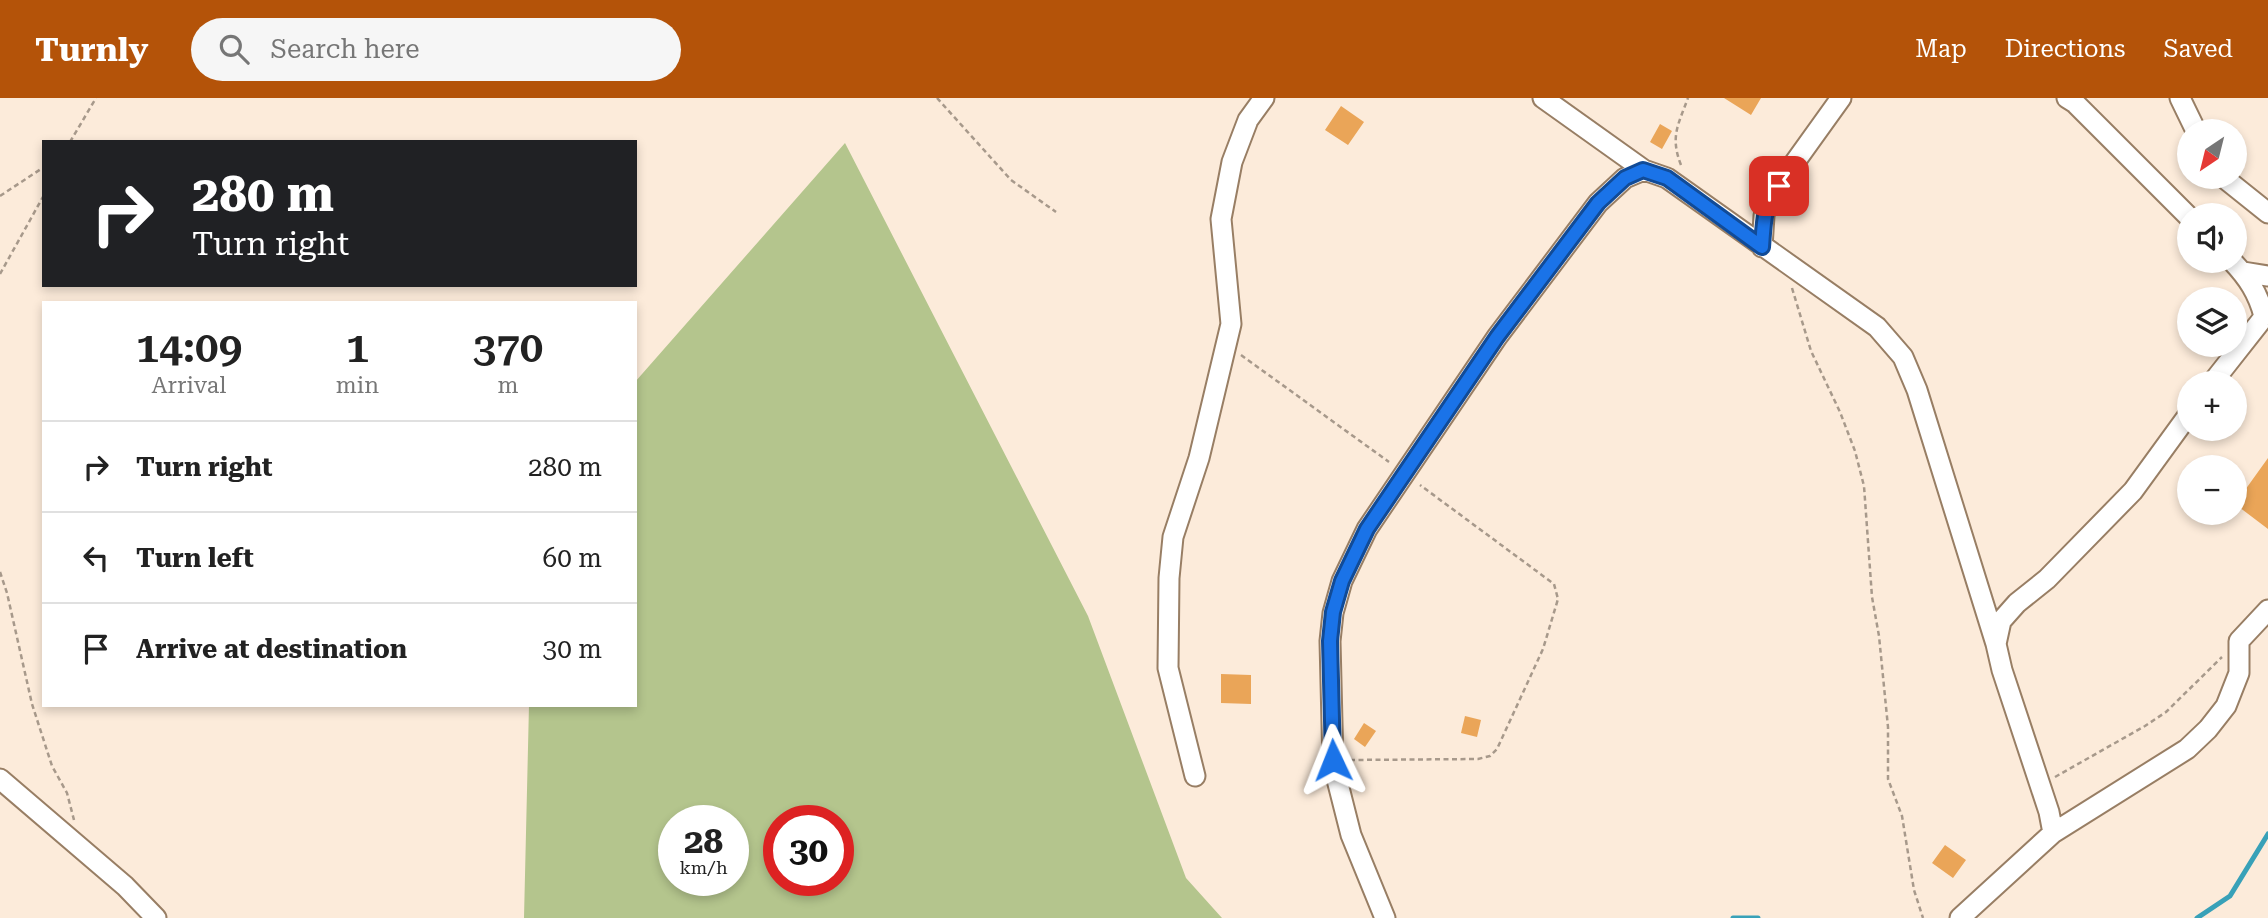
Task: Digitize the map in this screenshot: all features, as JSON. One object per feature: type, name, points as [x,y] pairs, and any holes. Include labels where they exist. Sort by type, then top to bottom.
[{"type":"street","points":[[1195,776],[1168,668],[1169,578],[1173,537],[1199,458],[1231,324],[1221,219],[1233,162],[1248,120],[1264,98]]},
{"type":"street","points":[[1543,98],[1643,170],[1667,178],[1877,327],[1903,357],[1917,390],[2053,834]]},
{"type":"street","points":[[1762,247],[1767,201],[1841,98]]},
{"type":"street","points":[[2180,98],[2190,119]]},
{"type":"street","points":[[2074,100],[2177,205]]},
{"type":"street","points":[[1385,918],[1351,835],[1333,760],[1330,641],[1333,612],[1342,581],[1367,529],[1497,337],[1598,203],[1625,178],[1643,170]]},
{"type":"street","points":[[2237,189],[2268,213]]},
{"type":"street","points":[[2247,270],[2268,276]]},
{"type":"street","points":[[2221,371],[2266,314],[2258,295],[2242,273]]},
{"type":"street","points":[[1996,644],[2001,621],[2017,603],[2048,579],[2133,491],[2177,430]]},
{"type":"street","points":[[1960,918],[2053,834],[2187,749],[2208,729],[2226,706],[2239,673],[2239,641],[2268,610]]},
{"type":"street","points":[[0,779],[125,886],[156,918]]},
{"type":"path","points":[[71,140],[96,98]]},
{"type":"path","points":[[937,98],[1011,180],[1056,212]]},
{"type":"path","points":[[1686,174],[1674,148],[1676,131],[1688,98]]},
{"type":"path","points":[[0,196],[42,168]]},
{"type":"path","points":[[0,274],[42,199]]},
{"type":"path","points":[[1787,264],[1796,309],[1811,351],[1855,451],[1864,486],[1872,597],[1879,636],[1888,727],[1888,779],[1902,816],[1914,890],[1923,918]]},
{"type":"path","points":[[1226,344],[1554,584],[1558,599],[1543,649],[1497,749],[1490,756],[1478,759],[1333,760]]},
{"type":"path","points":[[0,572],[32,704],[52,766],[67,793],[82,849]]},
{"type":"path","points":[[2042,793],[2057,775],[2166,712],[2239,641]]},
{"type":"green space","points":[[845,143],[1088,616],[1186,878],[1222,918],[524,918],[529,707],[637,707],[637,380]]},
{"type":"building","points":[[1724,98],[1761,98],[1751,115]]},
{"type":"building","points":[[1341,106],[1364,122],[1348,145],[1325,130]]},
{"type":"building","points":[[1660,124],[1672,131],[1662,149],[1650,142]]},
{"type":"building","points":[[2268,458],[2268,529],[2247,513],[2247,487]]},
{"type":"building","points":[[1221,674],[1251,675],[1251,704],[1221,703]]},
{"type":"building","points":[[1465,716],[1481,720],[1477,737],[1461,733]]},
{"type":"building","points":[[1364,723],[1376,731],[1365,747],[1354,739]]},
{"type":"building","points":[[1945,845],[1966,860],[1953,878],[1932,863]]},
{"type":"waterway","points":[[2197,918],[2230,896],[2268,834]]},
{"type":"waterway","points":[[1733,918],[1758,918]]},
{"type":"route","points":[[1333,760],[1330,641],[1333,612],[1342,581],[1367,529],[1404,472],[1497,337],[1598,203],[1625,178],[1643,170],[1667,178],[1762,247],[1767,201],[1779,186]]}]
